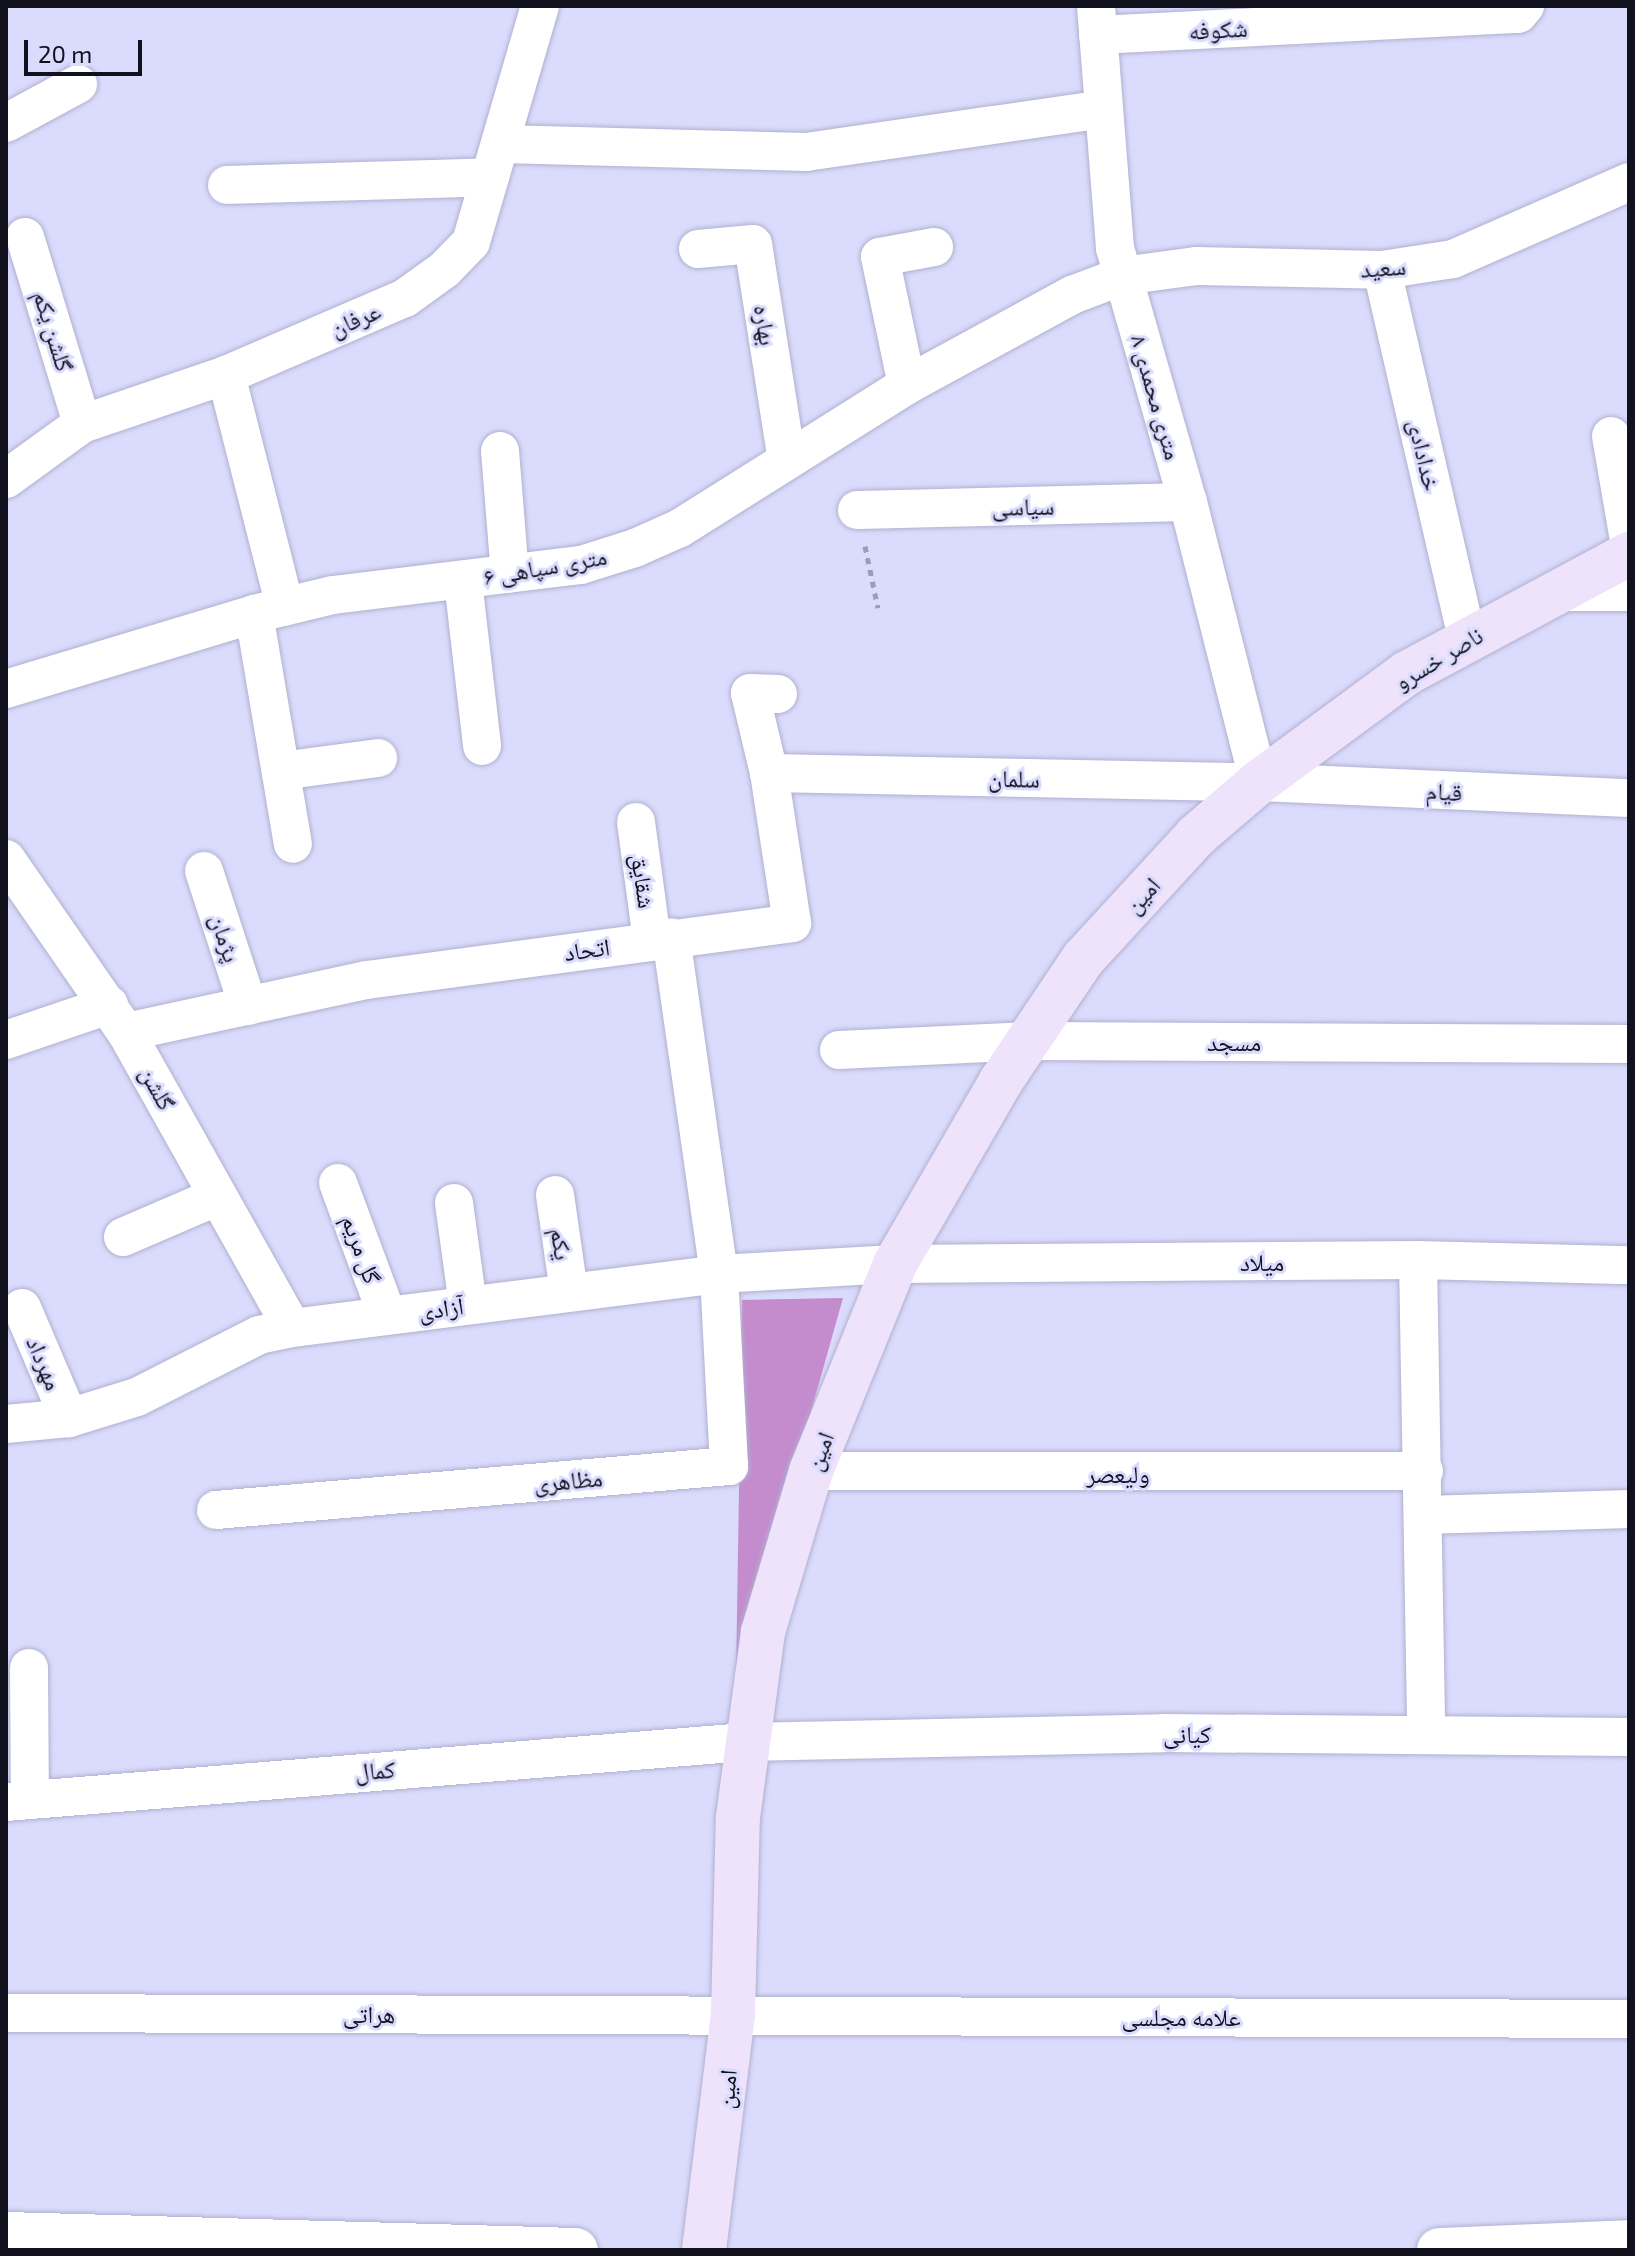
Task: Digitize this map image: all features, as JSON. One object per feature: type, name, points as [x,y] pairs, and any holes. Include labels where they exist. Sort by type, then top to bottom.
[{"type":"main road","name":"ناصر خسرو","points":[[1259,782],[1407,673],[1553,592],[1629,554]]},
{"type":"main road","name":"امین","points":[[704,2250],[733,2015],[745,1742],[763,1632],[811,1471],[895,1264],[1083,959],[1196,836],[1259,782]]},
{"type":"street","name":"عرفان","points":[[6,479],[82,424],[226,375],[405,298],[445,269],[471,242],[540,6]]},
{"type":"street","name":"شکوفه","points":[[1097,21],[1518,14],[1525,6]]},
{"type":"street","name":"۸ متری محمدی","points":[[1097,21],[1122,276],[1188,502],[1259,782]]},
{"type":"street","points":[[6,123],[78,84]]},
{"type":"street","points":[[227,185],[496,160],[806,152],[1104,109]]},
{"type":"street","name":"سعید","points":[[1122,276],[1197,266],[1382,270],[1453,259],[1629,182]]},
{"type":"street","name":"گلشن یکم","points":[[25,237],[82,424]]},
{"type":"street","name":"بهاره","points":[[698,249],[753,244],[787,460]]},
{"type":"street","points":[[907,385],[880,257],[934,247]]},
{"type":"street","name":"خدادادی","points":[[1382,270],[1467,639]]},
{"type":"street","name":"۶ متری سپاهی","points":[[6,689],[270,610],[333,595],[581,565],[635,548],[680,528],[907,385],[1072,295],[1122,276]]},
{"type":"street","points":[[226,375],[270,610],[281,771],[293,844]]},
{"type":"street","points":[[1611,436],[1629,540]]},
{"type":"street","points":[[500,451],[510,574]]},
{"type":"street","name":"سیاسی","points":[[857,510],[1188,502]]},
{"type":"street","points":[[463,581],[482,746]]},
{"type":"street","points":[[1553,592],[1629,592]]},
{"type":"street","name":"اتحاد","points":[[6,1040],[117,1018],[248,1006],[367,980],[661,938],[792,923],[769,773],[750,693],[778,694]]},
{"type":"street","points":[[281,771],[378,758]]},
{"type":"street","name":"سلمان","points":[[769,773],[1259,782]]},
{"type":"street","name":"قیام","points":[[1259,782],[1629,798]]},
{"type":"street","name":"شقایق","points":[[636,822],[661,938],[719,1274]]},
{"type":"street","name":"گلشن","points":[[6,859],[117,1018],[292,1328]]},
{"type":"street","name":"پژمان","points":[[204,871],[248,1006]]},
{"type":"street","name":"مسجد","points":[[839,1050],[1030,1041],[1629,1044]]},
{"type":"street","name":"گل مریم","points":[[338,1183],[387,1315]]},
{"type":"street","name":"یکم","points":[[555,1195],[569,1292]]},
{"type":"street","points":[[123,1237],[218,1196]]},
{"type":"street","points":[[454,1203],[468,1305]]},
{"type":"street","points":[[1418,1260],[1425,1515],[1426,1734]]},
{"type":"street","name":"میلاد","points":[[895,1264],[1418,1260],[1629,1265]]},
{"type":"street","name":"آزادی","points":[[6,1424],[69,1418],[137,1397],[259,1335],[292,1328],[719,1274],[895,1264]]},
{"type":"street","name":"مظاهری","points":[[216,1510],[729,1466],[719,1274]]},
{"type":"street","name":"مهرداد","points":[[22,1308],[69,1418]]},
{"type":"street","name":"ولیعصر","points":[[811,1471],[1424,1471]]},
{"type":"street","points":[[1425,1515],[1629,1509]]},
{"type":"street","points":[[18,1801],[29,1668]]},
{"type":"street","name":"کیانی","points":[[745,1742],[1426,1734],[1629,1737]]},
{"type":"street","name":"کمال","points":[[18,1801],[745,1742]]},
{"type":"street","name":"هراتی","points":[[6,2013],[733,2015]]},
{"type":"street","name":"علامه مجلسی","points":[[733,2015],[1629,2019]]},
{"type":"street","points":[[6,2234],[247,2244],[576,2250]]},
{"type":"street","points":[[1439,2250],[1629,2242]]},
{"type":"path","points":[[857,510],[878,608]]},
{"type":"shaded area","points":[[843,1298],[736,1678],[742,1300]]}]
